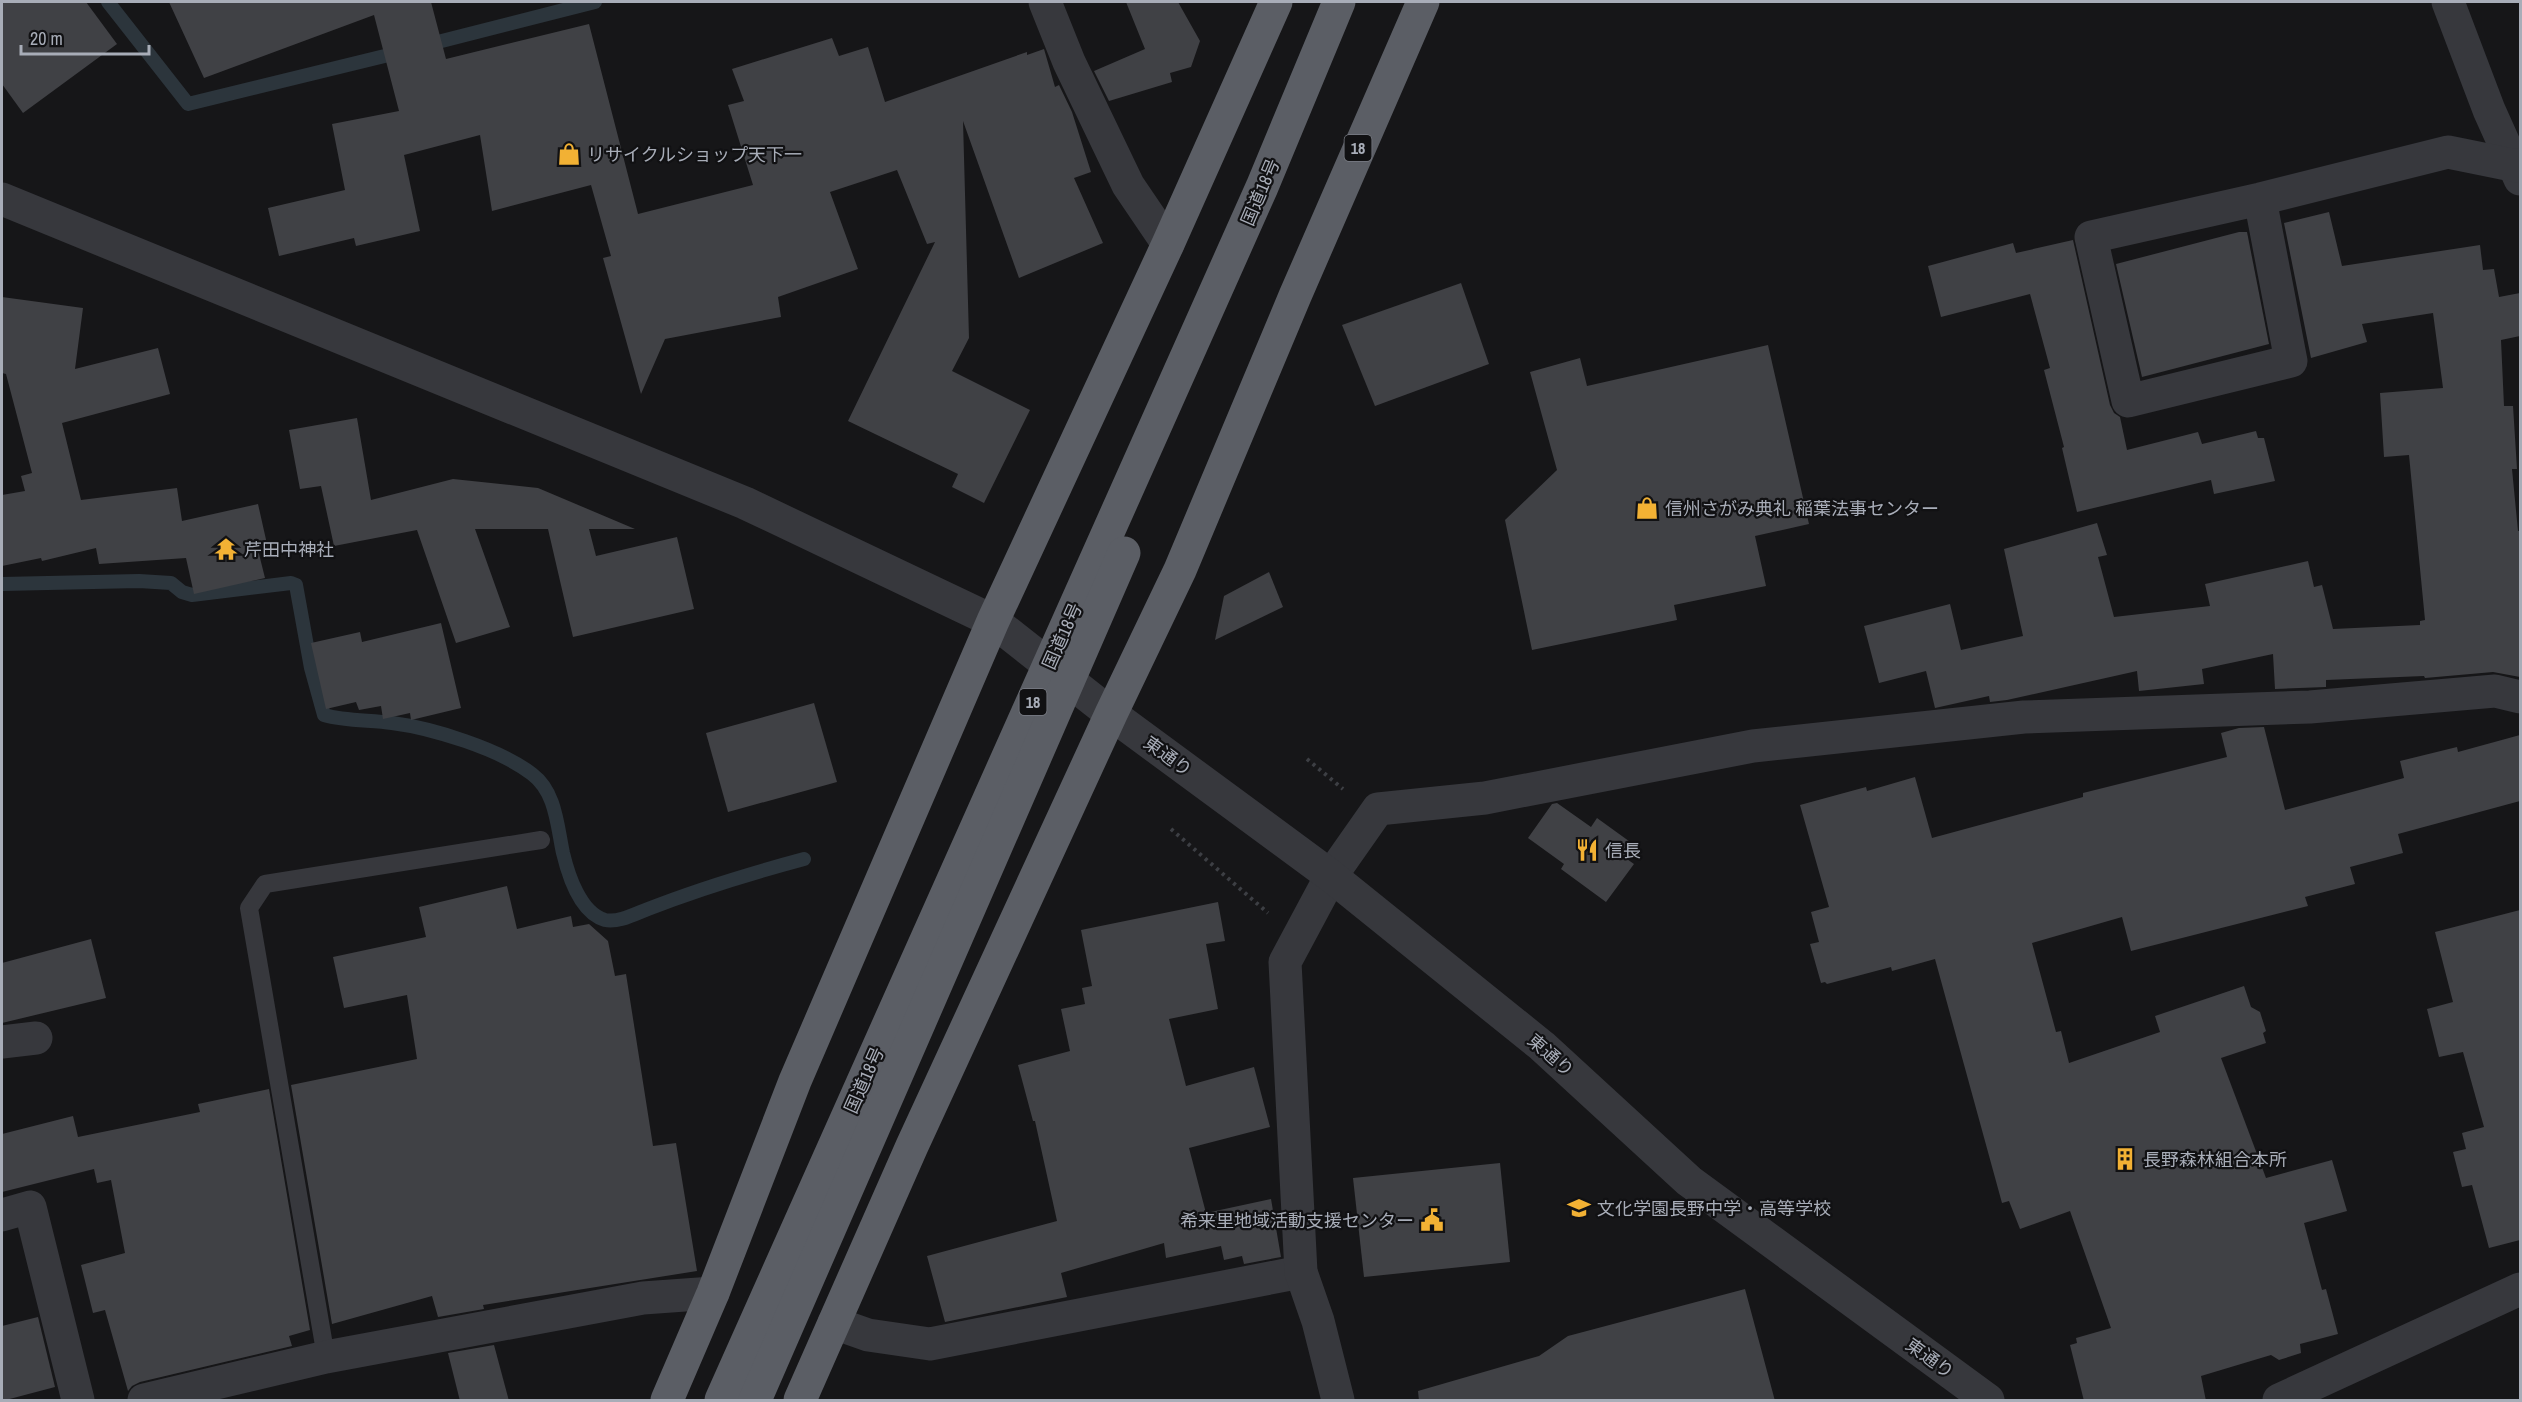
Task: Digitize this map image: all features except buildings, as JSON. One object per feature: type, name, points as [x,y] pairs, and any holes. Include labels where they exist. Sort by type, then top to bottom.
[{"type":"highway","points":[[667,1401],[713,1293],[795,1081],[993,621],[1168,244],[1276,2]]},
{"type":"highway","name":"国道18号","points":[[721,1401],[1263,187],[1340,2]]},
{"type":"highway","name":"国道18号","points":[[755,1401],[1364,2]]},
{"type":"highway","name":"18","points":[[800,1401],[912,1146],[1111,714],[1180,570],[1295,296],[1423,2]]},
{"type":"street","points":[[1045,2],[1069,62],[1128,185],[1168,244]]},
{"type":"street","points":[[2448,2],[2489,110],[2519,170]]},
{"type":"street","points":[[2260,199],[2291,361],[2128,401],[2091,237],[2260,199],[2448,152],[2519,170]]},
{"type":"street","name":"東通り","points":[[2,199],[745,502],[993,621],[1111,714],[1331,876],[1542,1046],[1689,1181],[1988,1401]]},
{"type":"street","points":[[1338,1401],[1318,1321],[1301,1272],[1285,962],[1331,876],[1378,809],[1485,798],[1753,746],[2024,717],[2310,707],[2496,691],[2520,697]]},
{"type":"street","points":[[2,1042],[36,1038]]},
{"type":"street","points":[[2,1215],[30,1207],[78,1401]]},
{"type":"street","points":[[834,1323],[868,1335],[930,1344],[1301,1272]]},
{"type":"street","points":[[2278,1401],[2520,1289]]},
{"type":"street","points":[[144,1401],[326,1357],[643,1298],[713,1293]]},
{"type":"lane","points":[[326,1357],[249,908],[265,884],[541,840]]},
{"type":"path","points":[[1307,759],[1343,789]]},
{"type":"path","points":[[1171,829],[1272,916]]},
{"type":"waterway","points":[[108,2],[188,104],[401,52]]},
{"type":"waterway","points":[[426,45],[595,2]]},
{"type":"waterway","points":[[2,584],[139,581],[171,583],[182,592],[192,595],[291,583],[296,585],[311,668],[324,715],[384,722],[445,735],[502,756],[532,774],[540,781],[551,800],[565,862],[576,892],[589,910],[605,920],[626,918],[706,888],[804,859]]},
{"type":"place","name":"リサイクルショップ天下一","points":[[569,154]]},
{"type":"place","name":"信州さがみ典礼 稲葉法事センター","points":[[1647,508]]},
{"type":"place","name":"芹田中神社","points":[[226,549]]},
{"type":"place","name":"信長","points":[[1587,850]]},
{"type":"place","name":"長野森林組合本所","points":[[2125,1159]]},
{"type":"place","name":"文化学園長野中学・高等学校","points":[[1579,1208]]},
{"type":"place","name":"希来里地域活動支援センター","points":[[1432,1220]]}]
